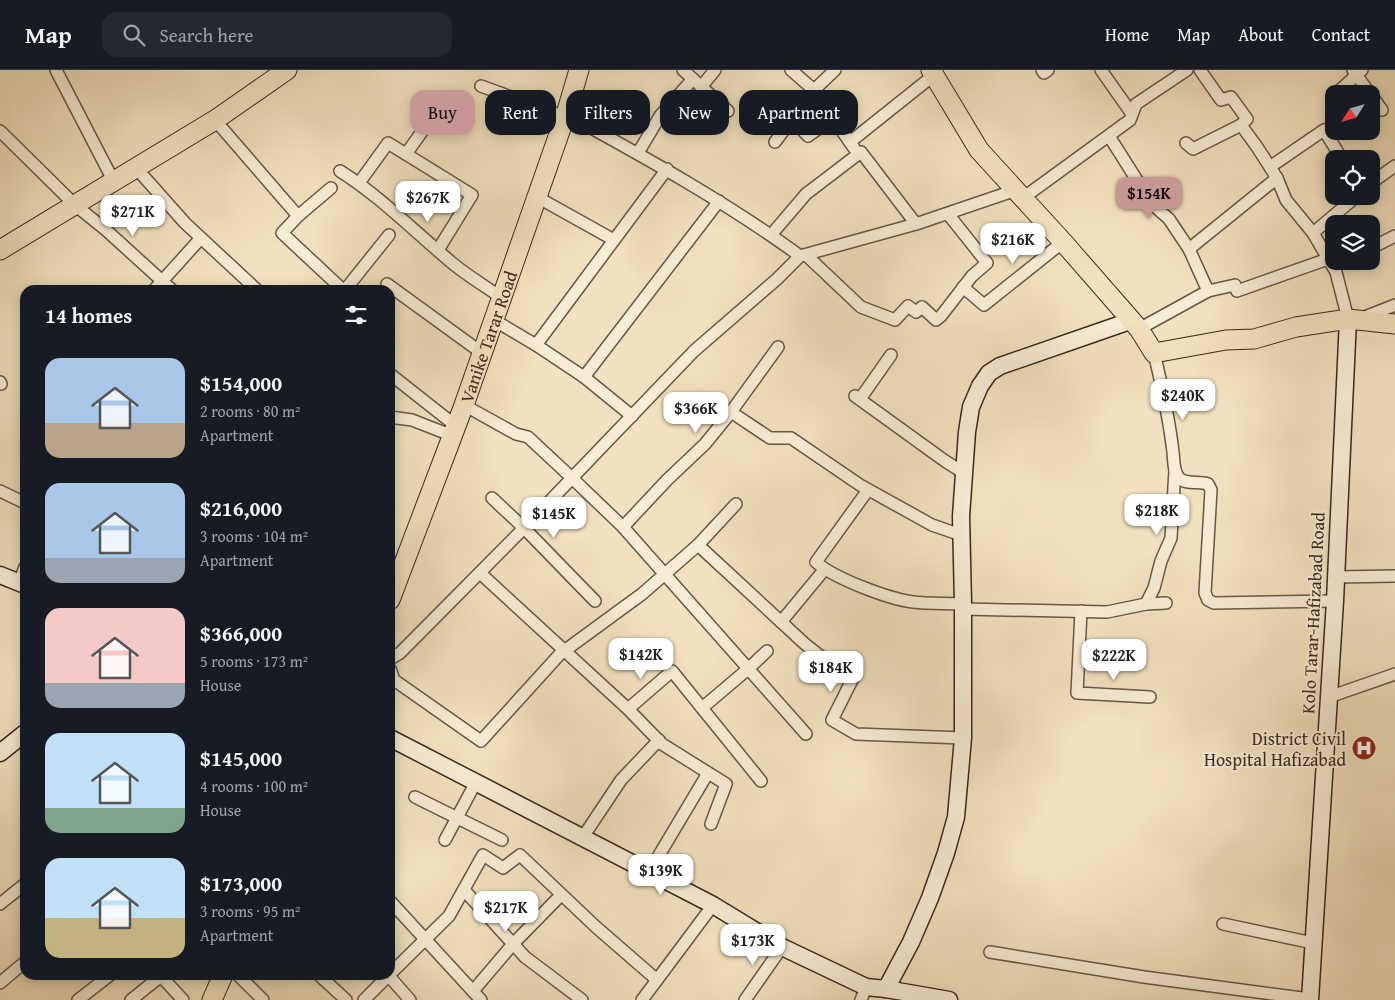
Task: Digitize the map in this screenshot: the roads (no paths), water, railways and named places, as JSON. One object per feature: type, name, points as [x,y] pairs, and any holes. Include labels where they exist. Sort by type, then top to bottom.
[{"type":"main road","points":[[0,250],[137,169],[214,120],[287,70]]},
{"type":"main road","name":"Vanike Tarar Road","points":[[395,587],[455,431],[565,116],[579,70]]},
{"type":"main road","points":[[933,72],[979,150],[1063,242],[1134,325],[1154,353],[1226,340],[1254,339],[1296,327],[1352,319],[1395,324]]},
{"type":"main road","name":"Kolo Tarar-Hafizabad Road","points":[[1310,1000],[1352,319]]},
{"type":"main road","points":[[886,989],[915,933],[930,898],[956,817],[963,738],[961,516],[967,432],[971,407],[980,386],[989,373],[1000,366],[1134,325]]},
{"type":"main road","points":[[0,575],[20,583]]},
{"type":"main road","points":[[0,752],[20,737]]},
{"type":"main road","points":[[395,741],[713,905],[863,994],[886,989],[949,1000]]},
{"type":"main road","points":[[212,1000],[221,980]]},
{"type":"street","points":[[56,70],[114,182]]},
{"type":"street","points":[[683,70],[705,90]]},
{"type":"street","points":[[638,153],[660,116],[697,83],[715,70]]},
{"type":"street","points":[[791,70],[814,90],[835,70]]},
{"type":"street","points":[[1042,70],[1044,73],[1048,70]]},
{"type":"street","points":[[1101,70],[1132,114]]},
{"type":"street","points":[[395,656],[480,573],[694,351],[803,255],[1020,194],[1109,136],[1130,120],[1136,104],[1187,70]]},
{"type":"street","points":[[1186,143],[1193,149],[1241,125],[1247,119],[1231,97],[1222,100],[1200,70]]},
{"type":"street","points":[[850,142],[933,72]]},
{"type":"street","points":[[1345,85],[1357,72],[1365,85]]},
{"type":"street","points":[[481,86],[565,116],[667,169],[803,255],[861,307],[895,320],[908,306],[916,312],[922,308],[936,320],[972,276],[987,264],[948,214]]},
{"type":"street","points":[[214,120],[298,216]]},
{"type":"street","points":[[1241,125],[1277,178],[1286,200],[1325,250]]},
{"type":"street","points":[[1270,167],[1324,130],[1336,150]]},
{"type":"street","points":[[0,131],[158,285],[201,238]]},
{"type":"street","points":[[406,154],[420,135]]},
{"type":"street","points":[[775,142],[780,135]]},
{"type":"street","points":[[845,135],[859,154]]},
{"type":"street","points":[[1109,136],[1152,204],[1169,219],[1190,249],[1208,291]]},
{"type":"street","points":[[359,183],[388,143],[472,195],[438,250]]},
{"type":"street","points":[[771,235],[806,194],[861,152],[916,224]]},
{"type":"street","points":[[1380,177],[1395,166]]},
{"type":"street","points":[[137,169],[185,223],[252,285]]},
{"type":"street","points":[[536,345],[667,169]]},
{"type":"street","points":[[340,171],[359,183],[412,226],[452,263],[502,298]]},
{"type":"street","points":[[1190,249],[1277,178]]},
{"type":"street","points":[[331,188],[298,216],[282,233],[339,285]]},
{"type":"street","points":[[537,197],[614,240]]},
{"type":"street","points":[[584,377],[719,201]]},
{"type":"street","points":[[1312,233],[1348,205]]},
{"type":"street","points":[[348,285],[389,235]]},
{"type":"street","points":[[1380,244],[1395,236]]},
{"type":"street","points":[[964,287],[984,305],[1063,242]]},
{"type":"street","points":[[1134,325],[1208,291],[1235,285],[1237,291],[1325,265]]},
{"type":"street","points":[[1336,270],[1352,319],[1395,305]]},
{"type":"street","points":[[395,290],[482,353]]},
{"type":"street","points":[[494,320],[584,377],[632,416]]},
{"type":"street","points":[[622,527],[705,444],[731,412],[778,347]]},
{"type":"street","points":[[1146,604],[1154,588],[1161,562],[1171,538],[1175,470],[1169,420],[1154,353]]},
{"type":"street","points":[[891,355],[857,397],[964,473]]},
{"type":"street","points":[[395,378],[455,431]]},
{"type":"street","points":[[464,405],[516,434],[528,438],[572,478],[622,527],[665,574],[806,734]]},
{"type":"street","points":[[731,412],[770,438],[791,438],[868,490],[932,525],[961,535]]},
{"type":"street","points":[[395,418],[455,431]]},
{"type":"street","points":[[1175,470],[1179,478],[1186,482],[1203,482],[1208,484],[1211,490],[1206,593],[1208,600],[1214,603],[1335,601]]},
{"type":"street","points":[[868,490],[816,562],[824,570],[850,582],[911,602],[963,606],[1107,612],[1146,604],[1166,603]]},
{"type":"street","points":[[0,492],[20,499]]},
{"type":"street","points":[[492,498],[595,601]]},
{"type":"street","points":[[395,681],[481,741],[565,650],[642,594],[698,545],[736,504]]},
{"type":"street","points":[[698,545],[804,644],[854,678],[832,720],[856,734],[963,738]]},
{"type":"street","points":[[781,622],[824,570]]},
{"type":"street","points":[[480,573],[628,709],[658,740],[726,784],[711,824]]},
{"type":"street","points":[[1336,578],[1395,576]]},
{"type":"street","points":[[1081,611],[1077,692],[1150,697]]},
{"type":"street","points":[[702,708],[768,651]]},
{"type":"street","points":[[628,709],[672,671],[760,781]]},
{"type":"street","points":[[1329,697],[1395,674]]},
{"type":"street","points":[[582,838],[621,780],[658,740]]},
{"type":"street","points":[[649,872],[708,773]]},
{"type":"street","points":[[445,840],[476,782]]},
{"type":"street","points":[[416,797],[502,840]]},
{"type":"street","points":[[395,969],[449,916],[483,855],[503,868],[520,855],[561,895],[657,980]]},
{"type":"street","points":[[0,904],[20,888]]},
{"type":"street","points":[[464,890],[525,958],[582,1000]]},
{"type":"street","points":[[395,906],[477,996],[513,944],[561,895]]},
{"type":"street","points":[[642,1000],[713,905]]},
{"type":"street","points":[[1223,924],[1313,943]]},
{"type":"street","points":[[745,1000],[782,947]]},
{"type":"street","points":[[990,952],[1310,1000]]},
{"type":"street","points":[[0,982],[20,966]]},
{"type":"street","points":[[78,1000],[104,980]]},
{"type":"street","points":[[130,1000],[154,980]]},
{"type":"street","points":[[165,980],[184,1000]]},
{"type":"street","points":[[243,980],[263,1000]]},
{"type":"street","points":[[324,980],[346,1000]]},
{"type":"street","points":[[364,1000],[384,980]]},
{"type":"street","points":[[393,980],[410,1000]]},
{"type":"place","name":"District Civil Hospital Hafizabad","points":[[1364,748]]}]
